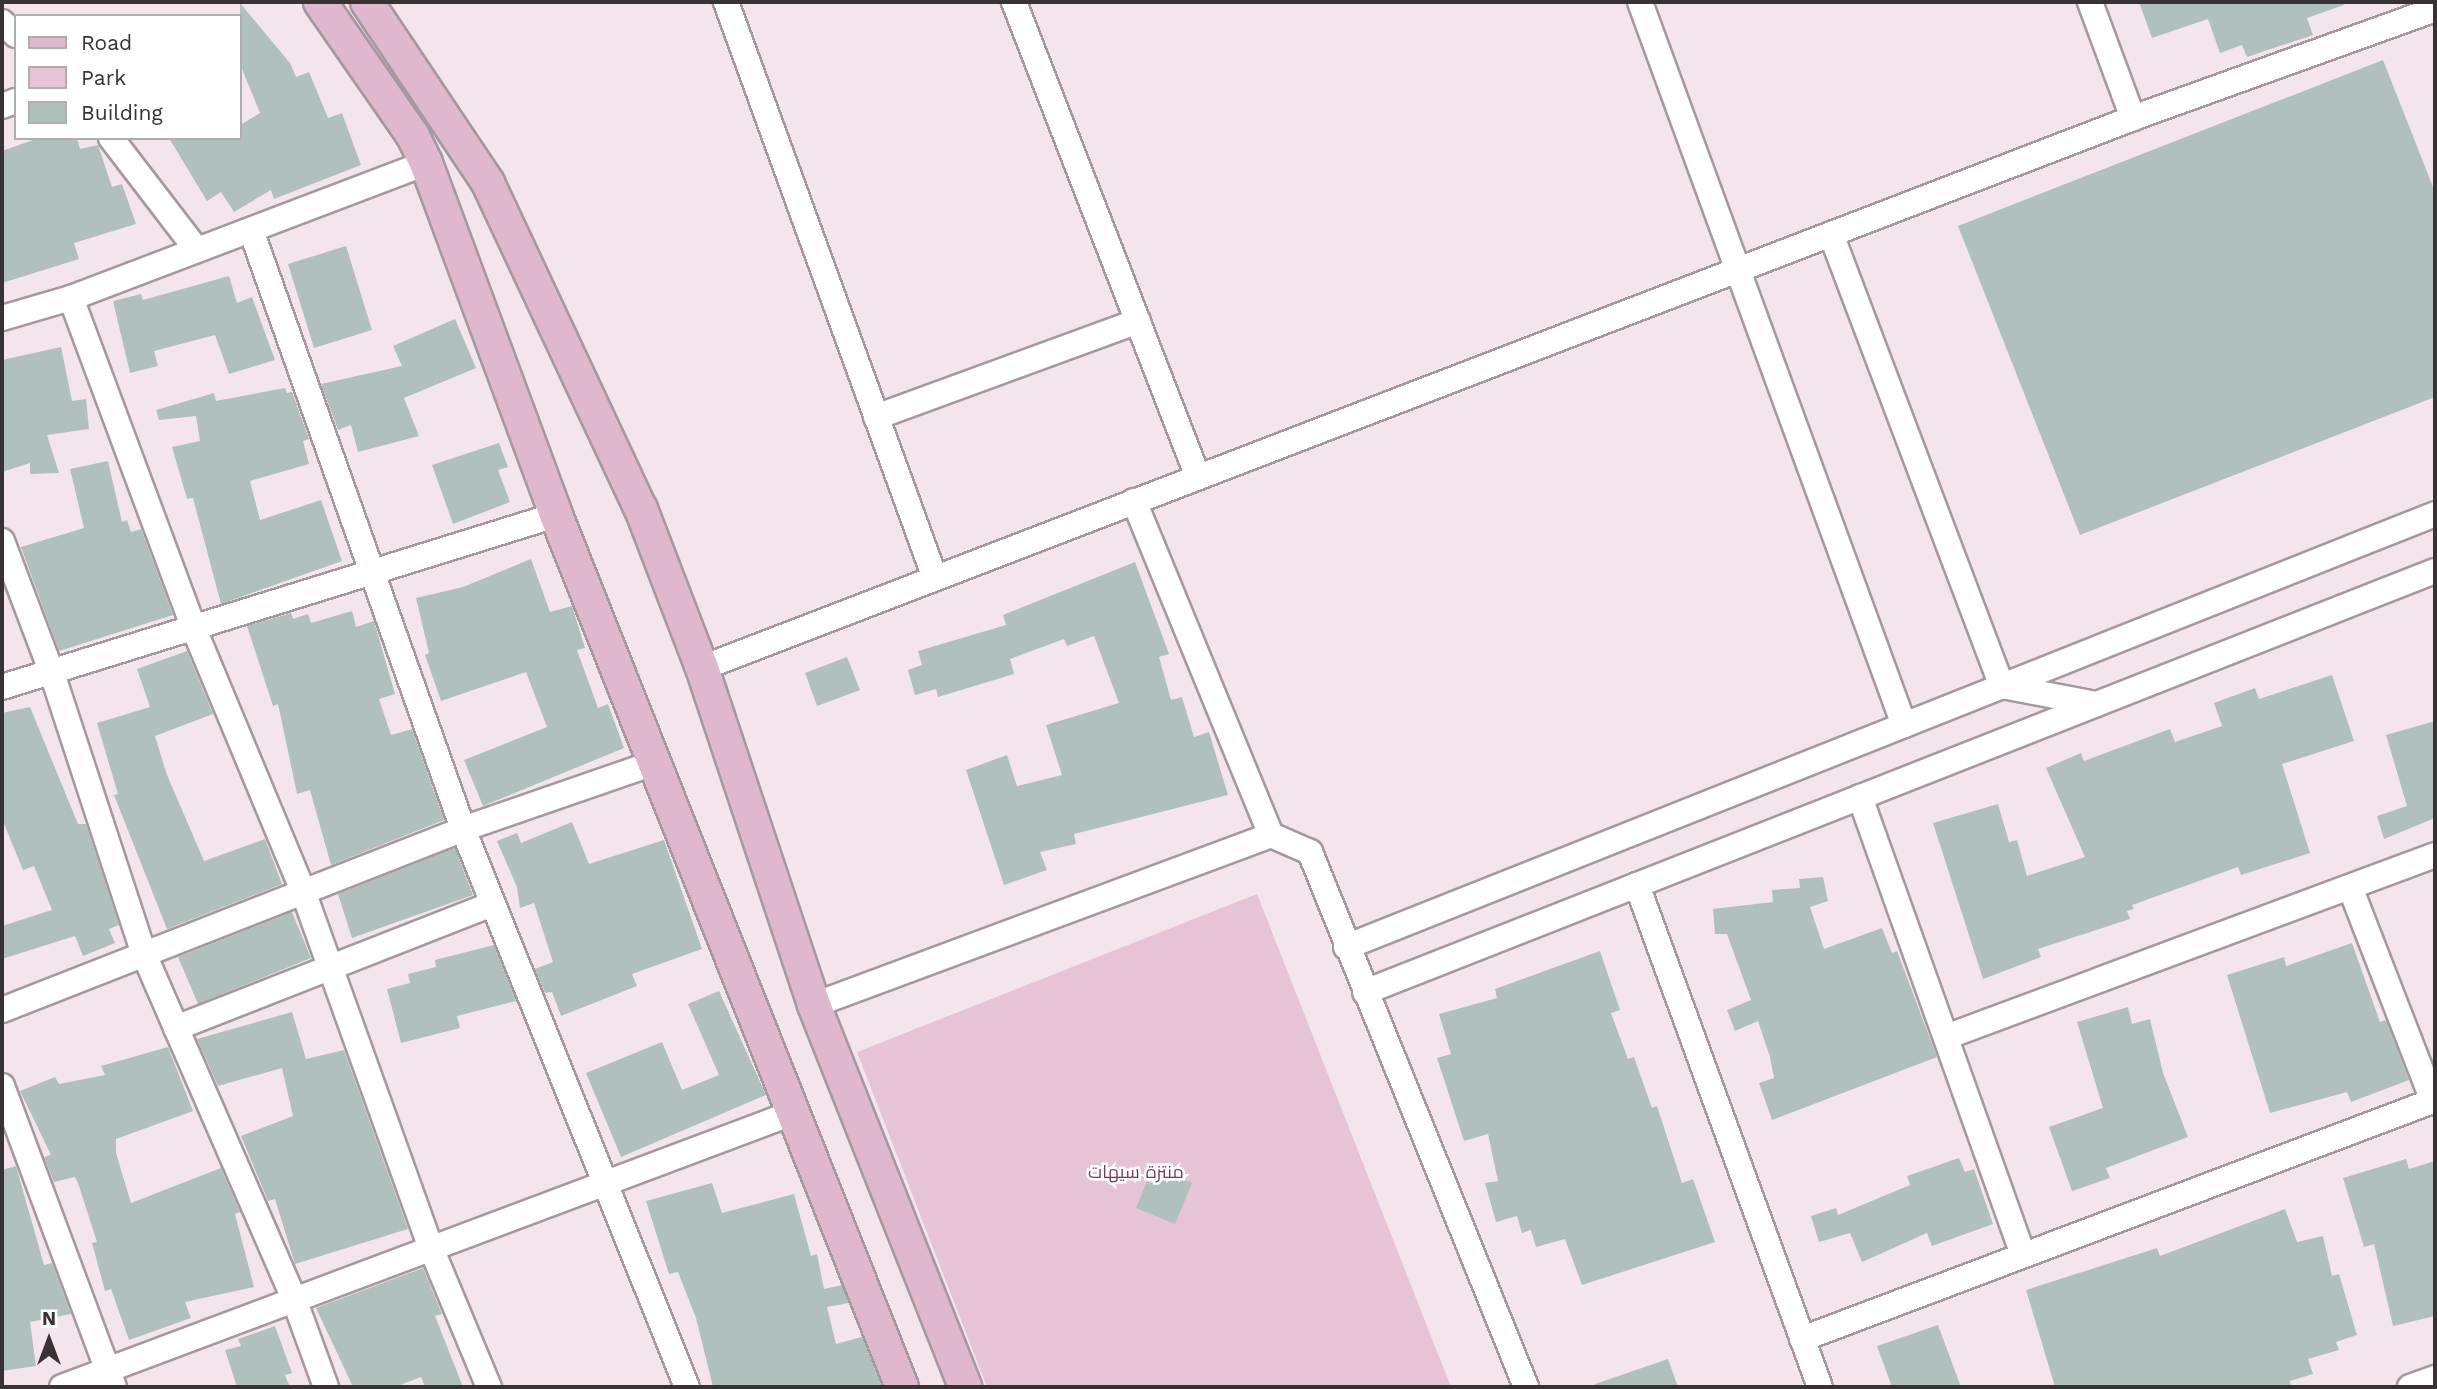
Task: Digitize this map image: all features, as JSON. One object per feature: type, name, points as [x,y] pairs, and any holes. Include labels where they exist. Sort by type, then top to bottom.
[{"type":"main road","points":[[320,2],[413,136],[426,163],[556,515],[758,1018],[790,1114],[902,1387]]},
{"type":"main road","points":[[366,2],[488,183],[641,509],[702,668],[814,1005],[965,1387]]},
{"type":"street","points":[[726,2],[935,578]]},
{"type":"street","points":[[1014,2],[1198,477]]},
{"type":"street","points":[[1640,2],[1903,725]]},
{"type":"street","points":[[2090,2],[2133,118]]},
{"type":"street","points":[[702,668],[2133,118],[2435,9]]},
{"type":"street","points":[[113,140],[197,250]]},
{"type":"street","points":[[2,318],[71,298],[426,163]]},
{"type":"street","points":[[251,230],[463,829],[687,1387]]},
{"type":"street","points":[[1831,234],[2002,686]]},
{"type":"street","points":[[71,298],[194,629],[303,891],[431,1248],[489,1387]]},
{"type":"street","points":[[876,417],[1138,321]]},
{"type":"street","points":[[1134,502],[1271,835]]},
{"type":"street","points":[[1346,947],[2435,514]]},
{"type":"street","points":[[2,687],[556,515]]},
{"type":"street","points":[[2,541],[52,673],[144,954],[294,1300],[326,1387]]},
{"type":"street","points":[[1365,992],[2435,571]]},
{"type":"street","points":[[2002,686],[2096,704]]},
{"type":"street","points":[[2,1010],[463,829],[656,762]]},
{"type":"street","points":[[1860,797],[2024,1255]]},
{"type":"street","points":[[814,1005],[1271,835],[1310,852],[1346,947],[1526,1387]]},
{"type":"street","points":[[1946,1037],[2435,855]]},
{"type":"street","points":[[1637,885],[1820,1387]]},
{"type":"street","points":[[1802,1339],[2434,1101],[2350,887]]},
{"type":"street","points":[[176,1028],[493,904]]},
{"type":"street","points":[[2,1086],[111,1379]]},
{"type":"street","points":[[62,1387],[111,1379],[294,1300],[790,1114]]},
{"type":"street","points":[[2410,1387],[2435,1378]]},
{"type":"green space","name":"منتزة سيهات","points":[[1257,894],[1451,1387],[987,1387],[857,1052]]},
{"type":"building","points":[[2139,2],[2343,2],[2344,5],[2307,18],[2313,35],[2247,57],[2242,45],[2220,53],[2208,19],[2152,38]]},
{"type":"building","points":[[240,3],[290,63],[296,77],[309,72],[328,118],[342,113],[361,165],[274,199],[271,190],[234,212],[221,192],[207,201],[170,140],[242,140],[242,124],[260,113],[242,69]]},
{"type":"building","points":[[2383,60],[2435,192],[2435,397],[2080,535],[1958,226]]},
{"type":"building","points":[[33,140],[78,140],[80,149],[98,145],[112,187],[122,184],[136,224],[74,243],[79,259],[2,283],[2,151]]},
{"type":"building","points":[[346,246],[372,330],[314,348],[288,264]]},
{"type":"building","points":[[229,276],[237,303],[252,297],[275,360],[229,374],[215,335],[154,351],[158,366],[130,373],[113,301],[141,294],[143,300]]},
{"type":"building","points":[[455,319],[476,368],[404,398],[419,436],[358,452],[351,425],[338,430],[321,384],[402,366],[393,346]]},
{"type":"building","points":[[61,347],[72,401],[86,399],[89,429],[47,435],[59,473],[30,474],[30,463],[2,472],[2,360]]},
{"type":"building","points":[[285,388],[287,393],[292,392],[309,439],[303,441],[309,464],[250,481],[260,520],[321,500],[342,561],[221,604],[193,498],[187,499],[172,447],[200,441],[196,416],[159,420],[156,410],[214,393],[216,401]]},
{"type":"building","points":[[499,443],[508,467],[498,470],[510,502],[453,524],[432,465]]},
{"type":"building","points":[[108,461],[122,522],[127,520],[131,532],[141,529],[173,615],[59,651],[21,547],[84,528],[70,469]]},
{"type":"building","points":[[531,559],[550,612],[572,606],[585,648],[577,650],[598,708],[608,704],[624,748],[483,806],[464,760],[547,727],[526,672],[441,701],[425,655],[429,653],[416,598],[463,587]]},
{"type":"building","points":[[1135,562],[1169,654],[1159,657],[1171,700],[1182,697],[1194,737],[1209,732],[1228,795],[1074,834],[1076,844],[1040,852],[1047,870],[1004,885],[966,770],[1007,755],[1017,786],[1062,775],[1046,725],[1119,703],[1094,636],[1067,646],[1064,639],[1010,659],[1014,674],[938,697],[936,689],[915,695],[908,670],[922,665],[918,651],[1006,625],[1003,615]]},
{"type":"building","points":[[352,611],[356,627],[374,621],[395,694],[379,699],[391,735],[412,729],[444,820],[331,865],[310,790],[297,794],[278,704],[273,706],[247,626],[291,613],[293,619],[308,614],[311,623]]},
{"type":"building","points":[[187,651],[213,714],[155,736],[167,775],[204,861],[265,839],[282,884],[167,929],[114,795],[118,794],[97,723],[150,707],[137,669]]},
{"type":"building","points":[[847,657],[860,690],[817,706],[805,673]]},
{"type":"building","points":[[2332,675],[2354,741],[2282,764],[2310,853],[2241,875],[2238,867],[2132,905],[2134,909],[2127,911],[2130,919],[2038,949],[2041,957],[1983,979],[1933,823],[1998,804],[2009,842],[2017,840],[2027,876],[2085,857],[2046,768],[2081,753],[2084,761],[2170,729],[2175,742],[2222,726],[2214,703],[2255,688],[2259,699]]},
{"type":"building","points":[[30,707],[78,824],[86,824],[119,925],[109,929],[115,943],[83,956],[75,936],[2,959],[2,926],[52,910],[34,866],[23,870],[2,819],[2,713]]},
{"type":"building","points":[[2435,721],[2435,818],[2384,839],[2377,816],[2407,806],[2386,735]]},
{"type":"building","points":[[572,822],[589,864],[664,840],[702,949],[632,974],[637,986],[561,1016],[552,992],[545,993],[535,969],[553,962],[534,903],[520,908],[517,887],[497,841],[517,833],[521,843]]},
{"type":"building","points":[[455,848],[473,895],[352,938],[338,894]]},
{"type":"building","points":[[1823,877],[1828,901],[1810,907],[1824,949],[1882,928],[1892,953],[1897,951],[1937,1057],[1772,1120],[1759,1083],[1774,1078],[1770,1057],[1758,1021],[1735,1031],[1727,1010],[1751,1000],[1727,934],[1715,934],[1713,909],[1773,902],[1772,890],[1800,888],[1799,879]]},
{"type":"building","points":[[292,912],[311,958],[198,1004],[178,957]]},
{"type":"building","points":[[2352,943],[2380,1022],[2386,1020],[2409,1080],[2351,1102],[2347,1092],[2270,1113],[2227,975],[2284,957],[2286,966]]},
{"type":"building","points":[[494,945],[516,1001],[457,1016],[460,1028],[401,1043],[387,989],[410,983],[408,974],[436,967],[435,960]]},
{"type":"building","points":[[1600,951],[1620,1010],[1611,1013],[1628,1059],[1634,1057],[1652,1108],[1657,1106],[1682,1183],[1693,1179],[1715,1242],[1582,1285],[1565,1239],[1536,1247],[1531,1230],[1522,1233],[1517,1216],[1496,1222],[1485,1183],[1498,1181],[1488,1134],[1464,1141],[1437,1058],[1451,1054],[1439,1014],[1497,998],[1495,989]]},
{"type":"building","points":[[719,991],[766,1095],[621,1157],[586,1073],[662,1042],[682,1090],[719,1075],[688,1004]]},
{"type":"building","points":[[2128,1007],[2132,1024],[2150,1019],[2163,1073],[2188,1137],[2106,1168],[2110,1178],[2072,1191],[2049,1127],[2103,1108],[2077,1022]]},
{"type":"building","points":[[292,1012],[306,1059],[344,1050],[408,1229],[295,1264],[275,1199],[268,1201],[241,1136],[293,1116],[282,1068],[218,1086],[197,1039]]},
{"type":"building","points":[[168,1047],[193,1111],[116,1139],[116,1153],[131,1203],[221,1168],[240,1212],[235,1214],[254,1287],[185,1302],[191,1318],[129,1340],[111,1289],[105,1291],[92,1243],[97,1242],[78,1183],[75,1177],[54,1182],[44,1157],[51,1155],[20,1091],[55,1077],[59,1084],[105,1075],[101,1066]]},
{"type":"building","points":[[1959,1158],[1965,1172],[1974,1169],[1993,1224],[1932,1246],[1927,1233],[1862,1262],[1850,1233],[1819,1242],[1811,1216],[1836,1208],[1838,1215],[1910,1185],[1907,1176]]},
{"type":"building","points":[[2406,1159],[2409,1169],[2435,1161],[2435,1316],[2393,1326],[2374,1244],[2364,1247],[2343,1178]]},
{"type":"building","points":[[16,1166],[44,1265],[52,1263],[71,1314],[30,1322],[36,1366],[2,1371],[2,1170]]},
{"type":"building","points":[[1153,1167],[1192,1183],[1175,1224],[1136,1208]]},
{"type":"building","points":[[712,1183],[722,1213],[794,1194],[811,1256],[817,1254],[824,1289],[842,1285],[849,1303],[827,1307],[836,1344],[862,1337],[882,1387],[713,1387],[696,1318],[678,1272],[669,1274],[646,1201]]},
{"type":"building","points":[[2285,1209],[2297,1242],[2323,1236],[2332,1276],[2339,1274],[2357,1335],[2336,1342],[2339,1350],[2308,1359],[2313,1374],[2290,1381],[2291,1387],[2055,1387],[2026,1290],[2157,1248],[2160,1256]]},
{"type":"building","points":[[423,1268],[442,1314],[435,1316],[463,1387],[425,1387],[421,1377],[395,1387],[353,1387],[316,1308]]},
{"type":"building","points":[[1938,1325],[1961,1387],[1892,1387],[1877,1346]]},
{"type":"building","points":[[275,1326],[292,1373],[285,1375],[290,1387],[237,1387],[225,1350],[241,1346],[238,1339]]},
{"type":"building","points":[[1668,1359],[1678,1387],[1596,1387],[1595,1384]]}]
